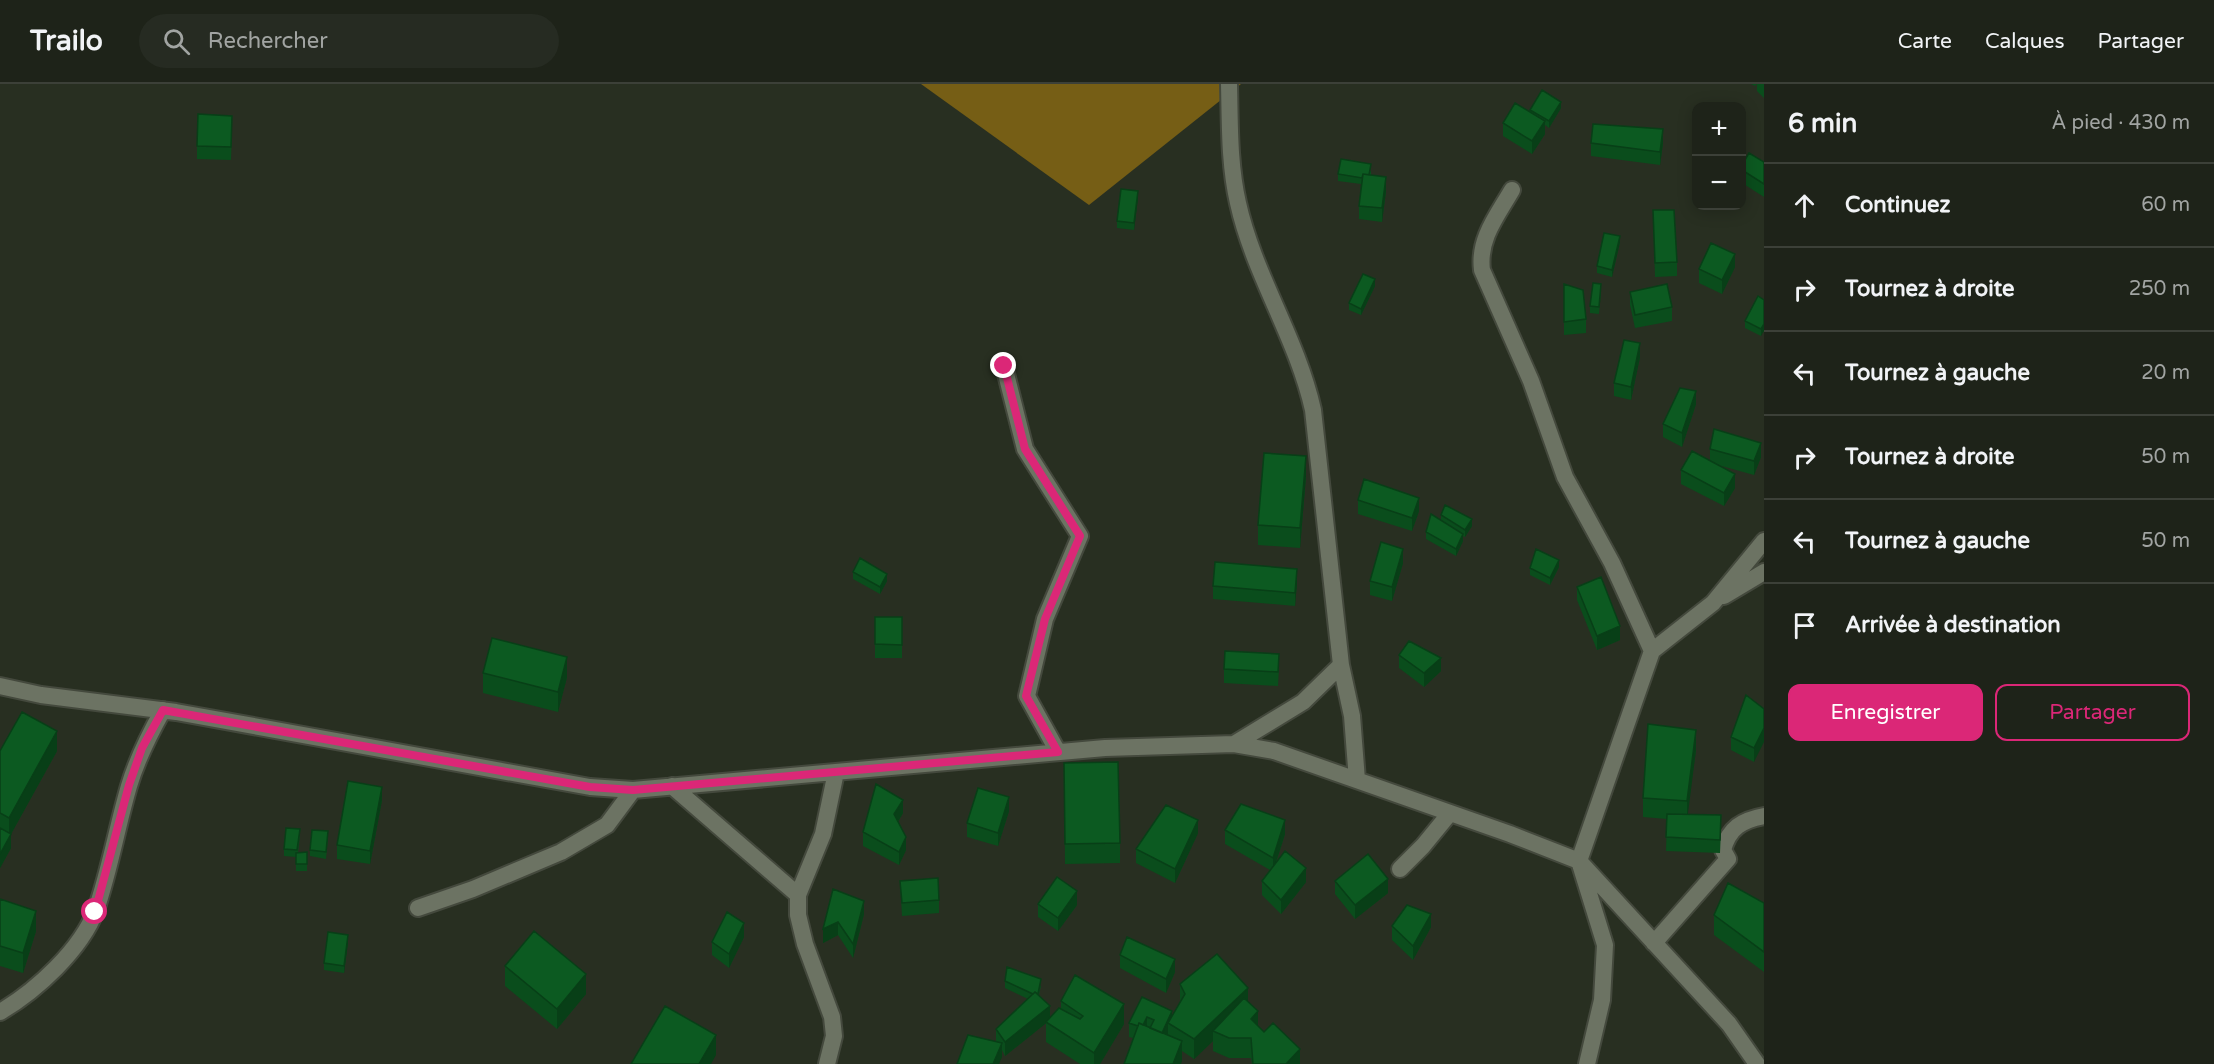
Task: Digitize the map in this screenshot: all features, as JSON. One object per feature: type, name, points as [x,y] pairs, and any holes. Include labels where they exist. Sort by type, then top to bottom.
[{"type":"street","points":[[1229,84],[1230,157],[1239,204],[1253,251],[1306,381],[1313,410],[1341,665],[1352,716],[1357,780]]},
{"type":"street","points":[[1512,190],[1483,241],[1480,254],[1482,270],[1531,381],[1565,477],[1612,563],[1652,651]]},
{"type":"street","points":[[1004,366],[1025,449],[1080,536],[1045,619],[1026,696],[1058,752]]},
{"type":"street","points":[[1713,603],[1764,541]]},
{"type":"street","points":[[1587,1064],[1602,1000],[1605,945],[1579,861],[1652,651],[1713,603],[1764,572]]},
{"type":"street","points":[[1234,744],[1303,702],[1341,665]]},
{"type":"street","points":[[0,686],[41,695],[163,710],[590,787],[633,790],[1058,752],[1234,744],[1274,751],[1579,861],[1729,1024],[1757,1064]]},
{"type":"street","points":[[0,1012],[46,981],[71,951],[95,912],[129,785],[142,748],[163,710]]},
{"type":"street","points":[[827,1064],[834,1036],[832,1017],[805,944],[798,915],[798,895],[823,834],[836,772]]},
{"type":"street","points":[[672,786],[798,895]]},
{"type":"street","points":[[418,908],[473,889],[561,852],[607,825],[633,790]]},
{"type":"street","points":[[1400,869],[1424,846],[1450,813]]},
{"type":"street","points":[[1654,943],[1728,859],[1723,850],[1727,836],[1745,819],[1764,816]]},
{"type":"shaded area","points":[[921,84],[1241,84],[1089,205]]},
{"type":"building","points":[[1542,90],[1561,102],[1549,121],[1530,110]]},
{"type":"building","points":[[1515,103],[1545,121],[1532,141],[1503,123]]},
{"type":"building","points":[[198,114],[232,116],[231,147],[197,146]]},
{"type":"building","points":[[1593,124],[1663,129],[1660,152],[1591,143]]},
{"type":"building","points":[[1749,153],[1764,162],[1764,184],[1746,173],[1746,158]]},
{"type":"building","points":[[1341,159],[1371,164],[1369,175],[1363,174],[1362,178],[1338,174]]},
{"type":"building","points":[[1363,174],[1386,177],[1382,208],[1359,206]]},
{"type":"building","points":[[1121,189],[1138,191],[1134,223],[1117,221]]},
{"type":"building","points":[[1653,210],[1674,210],[1677,262],[1655,263]]},
{"type":"building","points":[[1604,233],[1620,236],[1612,270],[1597,266]]},
{"type":"building","points":[[1711,243],[1735,254],[1722,280],[1699,269]]},
{"type":"building","points":[[1363,274],[1375,279],[1361,309],[1349,303]]},
{"type":"building","points":[[1593,283],[1601,284],[1599,307],[1590,306]]},
{"type":"building","points":[[1564,284],[1583,290],[1586,319],[1564,322]]},
{"type":"building","points":[[1667,284],[1672,307],[1635,315],[1630,292]]},
{"type":"building","points":[[1758,296],[1764,300],[1764,324],[1761,329],[1745,321]]},
{"type":"building","points":[[1624,340],[1640,343],[1631,387],[1614,383]]},
{"type":"building","points":[[1680,388],[1696,391],[1682,433],[1663,424]]},
{"type":"building","points":[[1714,429],[1761,443],[1754,461],[1710,449]]},
{"type":"building","points":[[1692,451],[1735,474],[1724,493],[1681,470]]},
{"type":"building","points":[[1264,453],[1306,456],[1300,528],[1258,525]]},
{"type":"building","points":[[1364,479],[1419,498],[1412,518],[1358,500]]},
{"type":"building","points":[[1445,505],[1472,519],[1465,530],[1441,515]]},
{"type":"building","points":[[1431,514],[1463,534],[1456,549],[1426,532]]},
{"type":"building","points":[[1381,542],[1403,549],[1392,587],[1370,581]]},
{"type":"building","points":[[1536,549],[1559,560],[1550,578],[1530,568]]},
{"type":"building","points":[[860,558],[887,574],[880,587],[853,572]]},
{"type":"building","points":[[1215,562],[1297,569],[1295,593],[1213,586]]},
{"type":"building","points":[[1601,577],[1620,626],[1597,636],[1577,587]]},
{"type":"building","points":[[875,617],[902,617],[902,645],[875,644]]},
{"type":"building","points":[[492,638],[567,657],[558,692],[483,673]]},
{"type":"building","points":[[1409,641],[1441,658],[1424,673],[1399,655]]},
{"type":"building","points":[[1225,651],[1279,654],[1278,672],[1224,669]]},
{"type":"building","points":[[1746,695],[1764,709],[1764,728],[1754,748],[1731,737]]},
{"type":"building","points":[[22,712],[57,731],[9,818],[0,813],[0,751]]},
{"type":"building","points":[[1648,724],[1696,730],[1687,801],[1643,798]]},
{"type":"building","points":[[1118,762],[1120,843],[1065,844],[1064,763]]},
{"type":"building","points":[[348,781],[382,787],[370,851],[337,845]]},
{"type":"building","points":[[876,784],[903,800],[894,814],[906,837],[899,852],[863,832]]},
{"type":"building","points":[[978,788],[1009,797],[998,833],[967,823]]},
{"type":"building","points":[[1241,804],[1285,820],[1273,858],[1225,830]]},
{"type":"building","points":[[1166,805],[1198,820],[1175,869],[1136,849]]},
{"type":"building","points":[[1667,814],[1721,815],[1720,840],[1666,837]]},
{"type":"building","points":[[0,828],[11,834],[0,854]]},
{"type":"building","points":[[286,828],[300,829],[297,850],[284,849]]},
{"type":"building","points":[[312,830],[328,831],[326,852],[310,850]]},
{"type":"building","points":[[1285,851],[1306,868],[1281,900],[1262,881]]},
{"type":"building","points":[[307,852],[307,864],[296,864],[296,853]]},
{"type":"building","points":[[1368,854],[1388,879],[1355,905],[1335,881]]},
{"type":"building","points":[[1057,877],[1077,891],[1058,918],[1038,904]]},
{"type":"building","points":[[938,878],[939,900],[902,903],[900,881]]},
{"type":"building","points":[[1728,883],[1764,903],[1764,952],[1714,915]]},
{"type":"building","points":[[833,889],[864,901],[853,944],[838,922],[823,929]]},
{"type":"building","points":[[0,899],[36,911],[23,953],[0,946]]},
{"type":"building","points":[[1407,905],[1431,914],[1413,946],[1392,926]]},
{"type":"building","points":[[727,912],[744,923],[729,954],[712,942]]},
{"type":"building","points":[[534,931],[586,974],[557,1009],[505,966]]},
{"type":"building","points":[[328,932],[348,935],[344,966],[324,963]]},
{"type":"building","points":[[1127,937],[1175,959],[1166,979],[1120,955]]},
{"type":"building","points":[[1217,954],[1248,988],[1194,1039],[1168,1023],[1185,994],[1180,984]]},
{"type":"building","points":[[1007,967],[1041,979],[1038,994],[1035,992],[1033,994],[1005,981]]},
{"type":"building","points":[[1075,975],[1124,1004],[1094,1053],[1046,1022],[1059,1008],[1080,1019],[1083,1016],[1061,1001]]},
{"type":"building","points":[[1035,992],[1050,1006],[1005,1042],[996,1029]]},
{"type":"building","points":[[1142,997],[1172,1011],[1162,1033],[1150,1028],[1154,1020],[1147,1017],[1143,1025],[1129,1023]]},
{"type":"building","points":[[1244,998],[1258,1011],[1251,1019],[1264,1032],[1273,1023],[1300,1049],[1286,1064],[1253,1064],[1251,1038],[1229,1038],[1213,1031]]},
{"type":"building","points":[[665,1006],[716,1035],[699,1064],[631,1064]]},
{"type":"building","points":[[1139,1023],[1182,1041],[1173,1064],[1124,1064]]},
{"type":"building","points":[[968,1035],[1002,1043],[993,1064],[957,1064]]},
{"type":"route","points":[[95,912],[129,785],[142,748],[163,710],[590,787],[633,790],[1058,752],[1026,696],[1045,619],[1080,536],[1025,449],[1004,366]]}]
